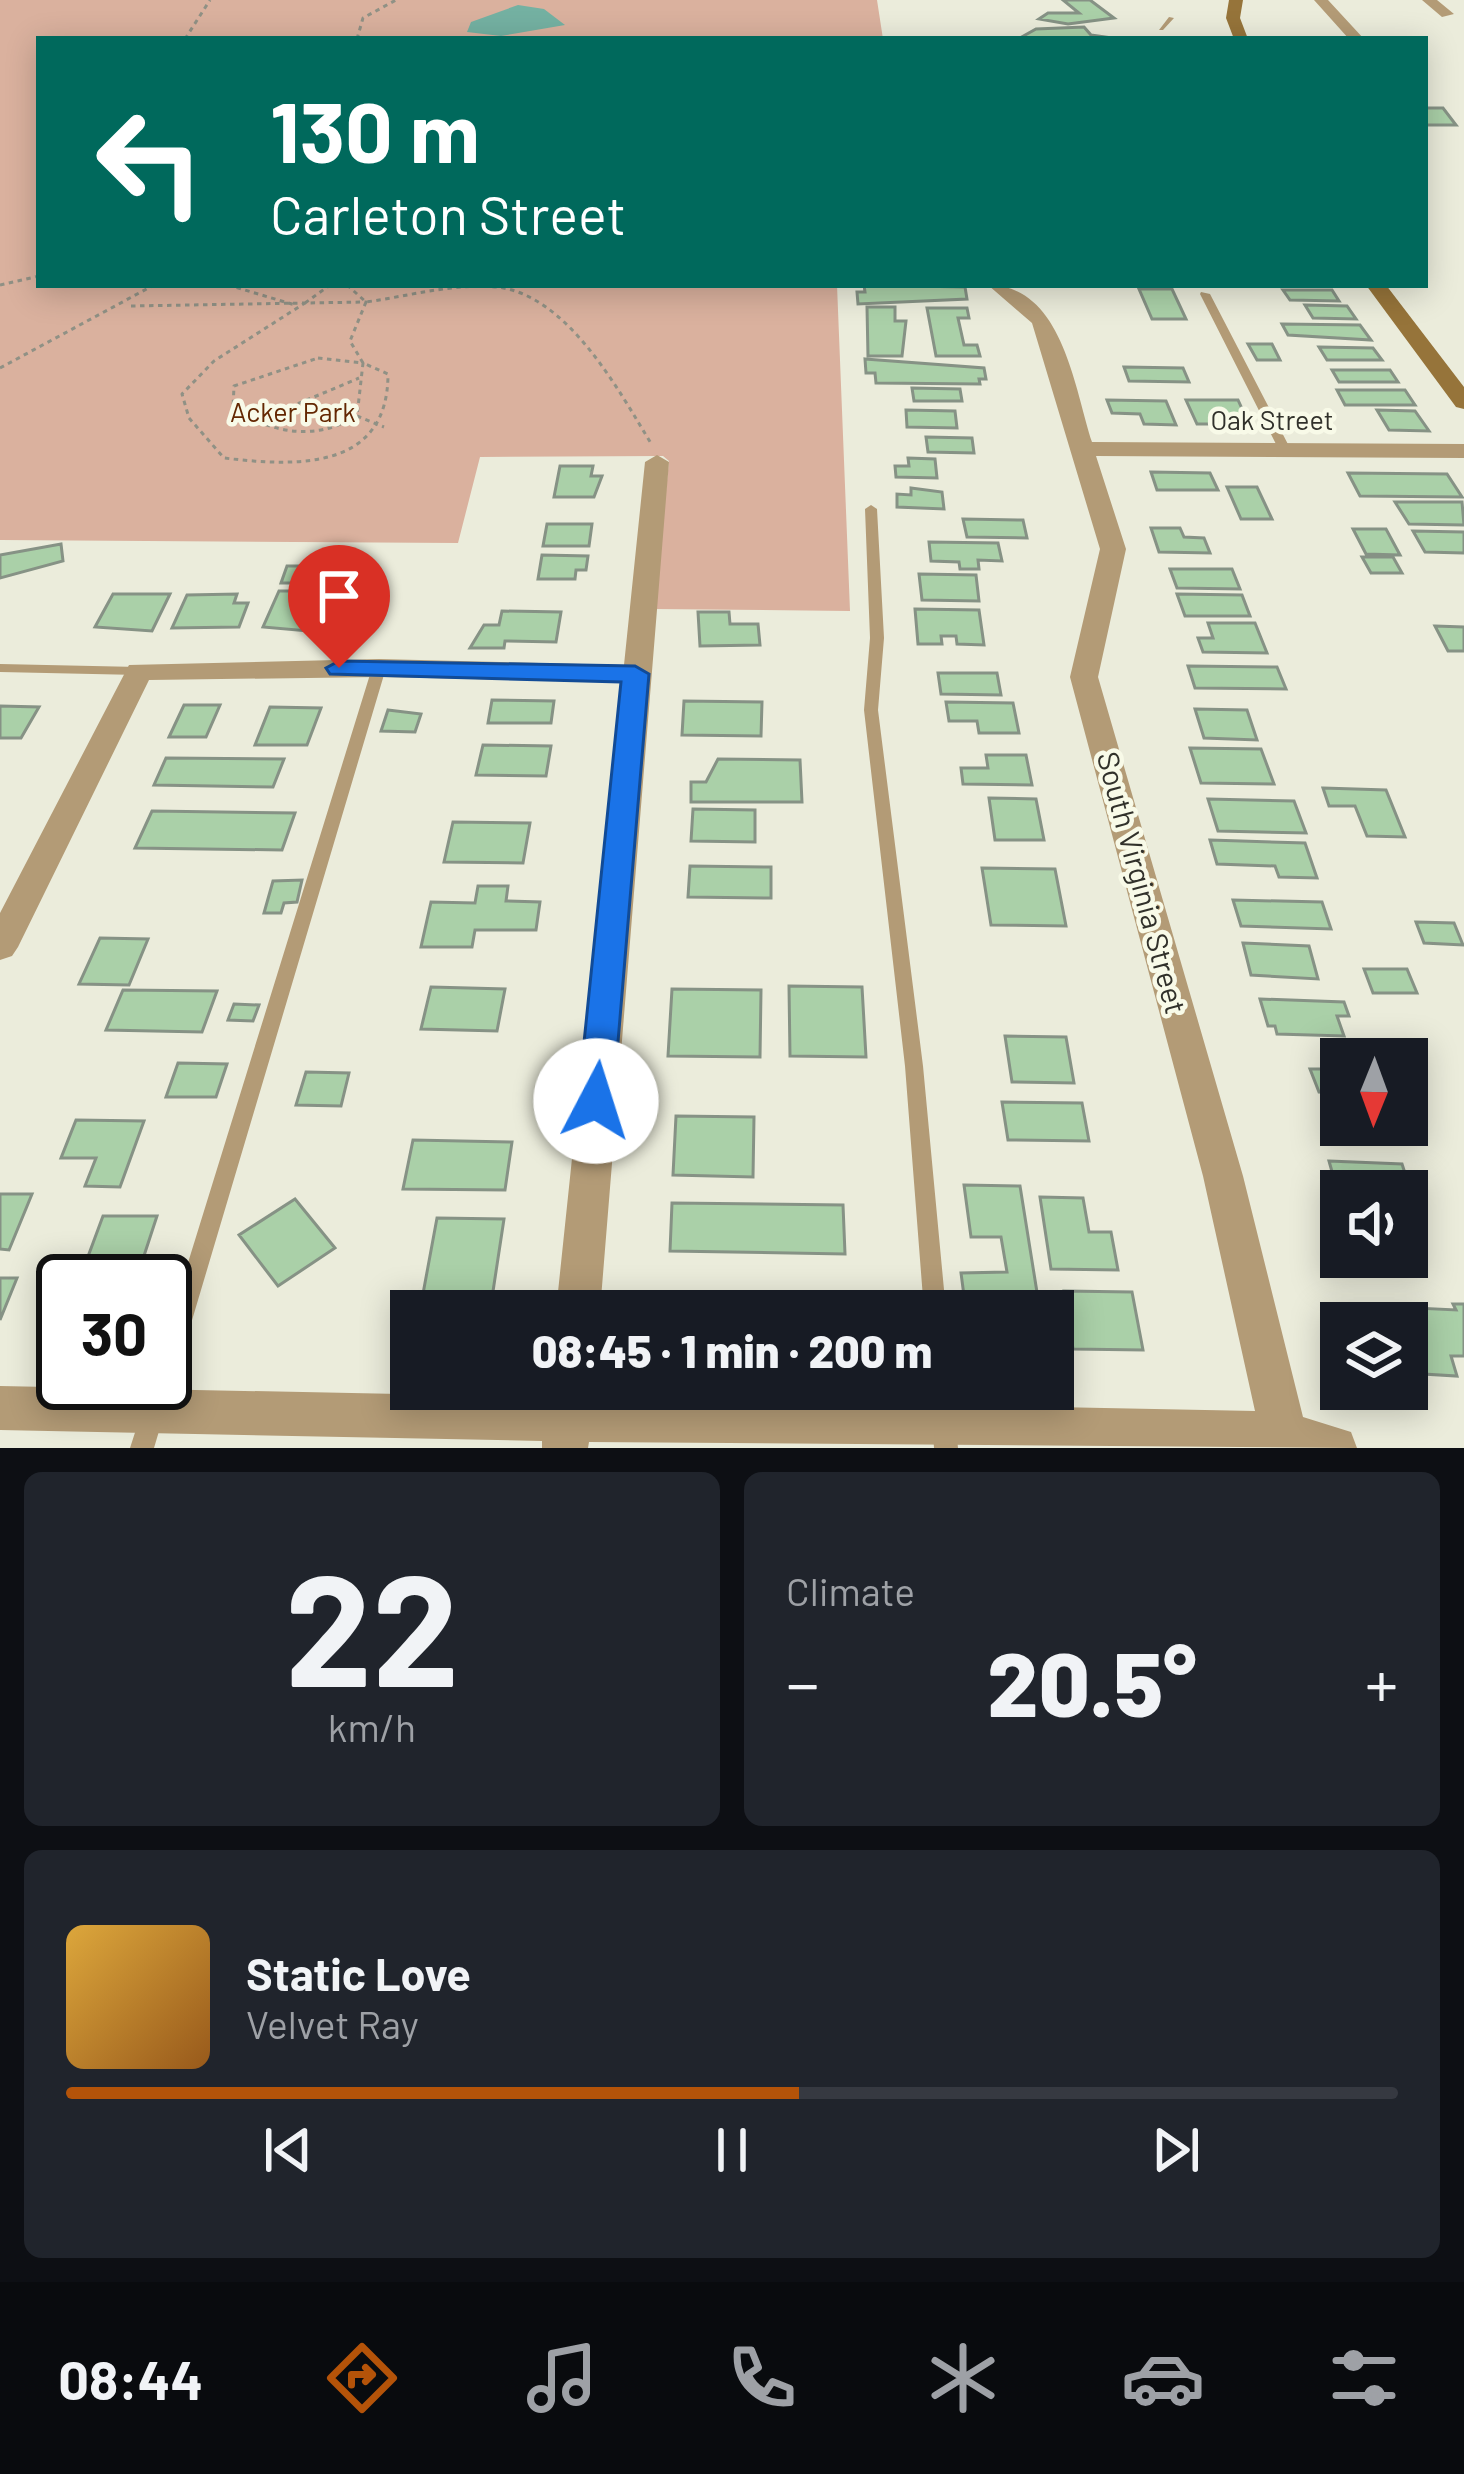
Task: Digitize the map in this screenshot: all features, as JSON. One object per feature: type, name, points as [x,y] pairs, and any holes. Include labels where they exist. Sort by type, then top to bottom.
[{"type":"street","points":[[1236,0],[1233,18],[1240,36]]},
{"type":"street","points":[[1321,0],[1354,36]]},
{"type":"street","points":[[1429,0],[1447,14]]},
{"type":"street","name":"South Virginia Street","points":[[1002,288],[1042,320],[1113,549],[1084,677],[1223,1176],[1285,1441]]},
{"type":"street","points":[[1379,288],[1464,402]]},
{"type":"street","name":"Oak Street","points":[[1080,448],[1464,451]]},
{"type":"street","points":[[580,1290],[657,461]]},
{"type":"street","points":[[0,946],[139,670],[380,668],[635,674]]},
{"type":"street","points":[[192,1405],[568,1420],[944,1421],[1334,1448]]},
{"type":"street","points":[[0,1408],[36,1407]]},
{"type":"lane","points":[[1161,29],[1171,18]]},
{"type":"lane","points":[[1205,294],[1286,452]]},
{"type":"lane","points":[[871,509],[877,638],[871,710],[914,1066],[933,1290]]},
{"type":"lane","points":[[0,668],[139,670]]},
{"type":"lane","points":[[192,1286],[380,668]]},
{"type":"path","points":[[187,36],[210,0]]},
{"type":"path","points":[[358,36],[363,17],[396,0]]},
{"type":"path","points":[[0,285],[36,277]]},
{"type":"path","points":[[0,368],[35,345],[131,306],[151,288]]},
{"type":"path","points":[[238,288],[301,307]]},
{"type":"path","points":[[326,288],[196,374],[182,394],[189,418],[224,458],[262,464],[304,463],[350,448],[384,427],[392,400],[388,374],[363,363],[318,358],[248,377],[229,394],[233,408],[272,430],[314,433],[339,429],[357,416]]},
{"type":"path","points":[[350,288],[366,302]]},
{"type":"path","points":[[131,306],[301,307],[474,288]]},
{"type":"path","points":[[500,288],[515,291],[543,311],[604,370],[657,461]]},
{"type":"path","points":[[357,416],[363,363],[350,341],[366,302]]},
{"type":"path","points":[[246,418],[284,410],[359,378]]},
{"type":"path","points":[[357,416],[384,427]]},
{"type":"green space","name":"Acker Park","points":[[0,0],[877,0],[883,36],[36,36],[36,288],[837,288],[850,611],[654,609],[669,461],[663,456],[480,457],[458,543],[0,540]]},
{"type":"water","points":[[518,5],[544,9],[565,25],[501,36],[467,32],[471,22]]},
{"type":"building","points":[[1063,0],[1090,0],[1114,18],[1068,24],[1039,19],[1048,13],[1079,13]]},
{"type":"building","points":[[1084,27],[1098,36],[1023,36],[1036,29]]},
{"type":"building","points":[[1428,108],[1443,108],[1456,125],[1428,125]]},
{"type":"building","points":[[864,288],[965,288],[967,299],[858,304],[857,292],[865,292]]},
{"type":"building","points":[[1139,289],[1172,289],[1186,319],[1152,319]]},
{"type":"building","points":[[1283,290],[1332,290],[1339,301],[1290,300]]},
{"type":"building","points":[[1305,305],[1347,306],[1356,319],[1313,318]]},
{"type":"building","points":[[867,307],[895,307],[895,321],[906,321],[902,356],[868,356]]},
{"type":"building","points":[[927,308],[967,308],[969,318],[958,318],[964,345],[977,345],[980,356],[936,356]]},
{"type":"building","points":[[1282,324],[1360,325],[1371,340],[1288,335]]},
{"type":"building","points":[[1248,344],[1272,344],[1280,360],[1257,360]]},
{"type":"building","points":[[1319,347],[1373,348],[1382,360],[1327,360]]},
{"type":"building","points":[[865,359],[984,368],[986,379],[979,379],[980,384],[876,383],[875,373],[866,373]]},
{"type":"building","points":[[1124,367],[1183,368],[1189,382],[1129,381]]},
{"type":"building","points":[[1332,370],[1390,370],[1398,382],[1339,382]]},
{"type":"building","points":[[912,388],[960,389],[962,401],[914,401]]},
{"type":"building","points":[[1337,390],[1405,390],[1415,405],[1345,405]]},
{"type":"building","points":[[1107,400],[1166,401],[1176,425],[1144,424],[1140,414],[1112,413]]},
{"type":"building","points":[[1186,400],[1238,400],[1249,424],[1197,424]]},
{"type":"building","points":[[906,410],[955,411],[957,428],[907,427]]},
{"type":"building","points":[[1377,410],[1415,411],[1429,431],[1389,430]]},
{"type":"building","points":[[926,437],[972,438],[974,453],[928,452]]},
{"type":"building","points":[[908,458],[935,459],[937,478],[896,477],[895,466],[909,466]]},
{"type":"building","points":[[560,466],[593,466],[591,476],[602,476],[594,497],[554,497]]},
{"type":"building","points":[[1151,472],[1210,473],[1218,490],[1157,490]]},
{"type":"building","points":[[1348,473],[1447,474],[1462,497],[1360,496]]},
{"type":"building","points":[[1227,487],[1257,487],[1272,519],[1241,519]]},
{"type":"building","points":[[911,488],[942,492],[944,509],[897,507],[897,494],[911,495]]},
{"type":"building","points":[[1395,502],[1462,502],[1464,525],[1409,524]]},
{"type":"building","points":[[963,519],[1023,520],[1027,538],[967,537]]},
{"type":"building","points":[[547,524],[592,524],[589,546],[543,546]]},
{"type":"building","points":[[1151,528],[1180,528],[1184,537],[1204,538],[1210,553],[1159,552]]},
{"type":"building","points":[[1353,529],[1386,529],[1400,555],[1366,554]]},
{"type":"building","points":[[1413,531],[1464,532],[1464,553],[1425,552]]},
{"type":"building","points":[[929,542],[998,543],[1002,561],[978,560],[979,569],[960,569],[959,562],[931,561]]},
{"type":"building","points":[[61,544],[63,561],[0,578],[0,555]]},
{"type":"building","points":[[542,555],[588,556],[586,570],[576,570],[575,579],[538,579]]},
{"type":"building","points":[[1362,557],[1393,557],[1402,573],[1371,573]]},
{"type":"building","points":[[287,566],[332,566],[325,583],[281,583]]},
{"type":"building","points":[[1170,569],[1232,569],[1240,589],[1177,588]]},
{"type":"building","points":[[919,574],[976,575],[979,601],[922,600]]},
{"type":"building","points":[[279,591],[301,591],[296,602],[320,602],[308,631],[263,627]]},
{"type":"building","points":[[113,594],[170,594],[152,631],[95,627]]},
{"type":"building","points":[[237,594],[234,603],[248,603],[239,627],[172,628],[187,595]]},
{"type":"building","points":[[1177,594],[1242,595],[1250,616],[1185,616]]},
{"type":"building","points":[[915,609],[979,610],[984,645],[957,644],[956,636],[941,636],[942,644],[918,644]]},
{"type":"building","points":[[502,611],[561,612],[556,642],[505,641],[504,648],[470,648],[484,625],[499,625]]},
{"type":"building","points":[[698,612],[729,612],[730,624],[758,624],[760,645],[700,646]]},
{"type":"building","points":[[1208,623],[1255,623],[1267,653],[1203,652],[1198,638],[1213,638]]},
{"type":"building","points":[[1435,626],[1464,627],[1464,651],[1448,651]]},
{"type":"building","points":[[1188,666],[1277,667],[1286,689],[1195,688]]},
{"type":"building","points":[[938,673],[997,673],[1001,695],[941,694]]},
{"type":"building","points":[[492,700],[554,701],[551,723],[488,723]]},
{"type":"building","points":[[684,701],[762,702],[761,736],[682,735]]},
{"type":"building","points":[[946,702],[1013,703],[1019,733],[979,733],[977,721],[949,721]]},
{"type":"building","points":[[184,705],[220,705],[206,737],[169,737]]},
{"type":"building","points":[[0,706],[39,707],[21,738],[0,738]]},
{"type":"building","points":[[270,707],[321,708],[307,745],[255,745]]},
{"type":"building","points":[[1195,709],[1247,710],[1257,740],[1204,738]]},
{"type":"building","points":[[388,710],[421,714],[415,732],[381,731]]},
{"type":"building","points":[[483,745],[551,746],[546,776],[476,775]]},
{"type":"building","points":[[1190,748],[1261,749],[1274,784],[1201,783]]},
{"type":"building","points":[[986,755],[1026,755],[1032,785],[963,784],[961,768],[988,768]]},
{"type":"building","points":[[166,758],[284,759],[273,787],[154,785]]},
{"type":"building","points":[[718,759],[800,760],[802,802],[691,802],[691,782],[706,782]]},
{"type":"building","points":[[1323,788],[1386,790],[1405,837],[1367,836],[1355,806],[1329,806]]},
{"type":"building","points":[[989,798],[1036,799],[1044,840],[995,840]]},
{"type":"building","points":[[1208,799],[1294,801],[1306,833],[1218,831]]},
{"type":"building","points":[[693,809],[755,810],[755,842],[691,841]]},
{"type":"building","points":[[152,811],[295,813],[282,850],[135,848]]},
{"type":"building","points":[[453,822],[530,823],[523,863],[444,862]]},
{"type":"building","points":[[1210,840],[1305,843],[1317,878],[1279,877],[1275,866],[1217,864]]},
{"type":"building","points":[[690,866],[771,867],[771,898],[688,897]]},
{"type":"building","points":[[982,868],[1055,869],[1066,926],[991,925]]},
{"type":"building","points":[[302,880],[297,902],[284,903],[281,913],[264,913],[273,881]]},
{"type":"building","points":[[478,886],[508,886],[506,901],[540,902],[536,930],[475,930],[472,947],[421,947],[431,902],[475,903]]},
{"type":"building","points":[[1233,900],[1322,902],[1331,929],[1241,926]]},
{"type":"building","points":[[1416,922],[1454,923],[1463,945],[1424,943]]},
{"type":"building","points":[[100,938],[148,939],[129,985],[79,984]]},
{"type":"building","points":[[1243,943],[1309,946],[1318,979],[1251,975]]},
{"type":"building","points":[[1364,969],[1407,969],[1417,993],[1373,993]]},
{"type":"building","points":[[789,986],[862,987],[866,1057],[790,1056]]},
{"type":"building","points":[[431,987],[505,989],[497,1031],[421,1029]]},
{"type":"building","points":[[672,989],[761,990],[760,1057],[668,1056]]},
{"type":"building","points":[[123,990],[217,991],[202,1032],[106,1030]]},
{"type":"building","points":[[1260,999],[1344,1002],[1349,1016],[1337,1016],[1344,1036],[1277,1034],[1275,1026],[1268,1026]]},
{"type":"building","points":[[234,1004],[259,1005],[253,1021],[228,1020]]},
{"type":"building","points":[[1005,1036],[1066,1037],[1074,1083],[1012,1082]]},
{"type":"building","points":[[178,1063],[227,1064],[216,1097],[166,1097]]},
{"type":"building","points":[[1310,1069],[1320,1069],[1319,1092]]},
{"type":"building","points":[[306,1072],[349,1073],[341,1106],[296,1105]]},
{"type":"building","points":[[1002,1102],[1082,1103],[1089,1141],[1008,1140]]},
{"type":"building","points":[[676,1116],[754,1117],[753,1177],[673,1175]]},
{"type":"building","points":[[76,1120],[144,1121],[120,1187],[85,1186],[96,1158],[61,1158]]},
{"type":"building","points":[[413,1140],[512,1142],[505,1190],[403,1189]]},
{"type":"building","points":[[1329,1161],[1402,1164],[1404,1170],[1332,1170]]},
{"type":"building","points":[[964,1185],[1020,1186],[1037,1290],[963,1290],[961,1273],[1007,1272],[1001,1237],[971,1237]]},
{"type":"building","points":[[0,1194],[32,1194],[9,1250],[0,1249]]},
{"type":"building","points":[[1040,1197],[1083,1198],[1089,1232],[1111,1232],[1118,1270],[1051,1269]]},
{"type":"building","points":[[295,1199],[335,1248],[278,1286],[239,1235]]},
{"type":"building","points":[[672,1203],[843,1205],[845,1254],[670,1251]]},
{"type":"building","points":[[103,1216],[157,1216],[145,1254],[89,1254]]},
{"type":"building","points":[[437,1218],[504,1219],[493,1290],[424,1290]]},
{"type":"building","points":[[0,1278],[17,1278],[0,1320]]},
{"type":"building","points":[[1074,1291],[1132,1292],[1143,1350],[1074,1349]]},
{"type":"building","points":[[1453,1304],[1464,1304],[1464,1356],[1451,1356],[1457,1376],[1428,1374],[1428,1309],[1456,1310]]},
{"type":"route","points":[[339,668],[635,674],[596,1101]]}]
